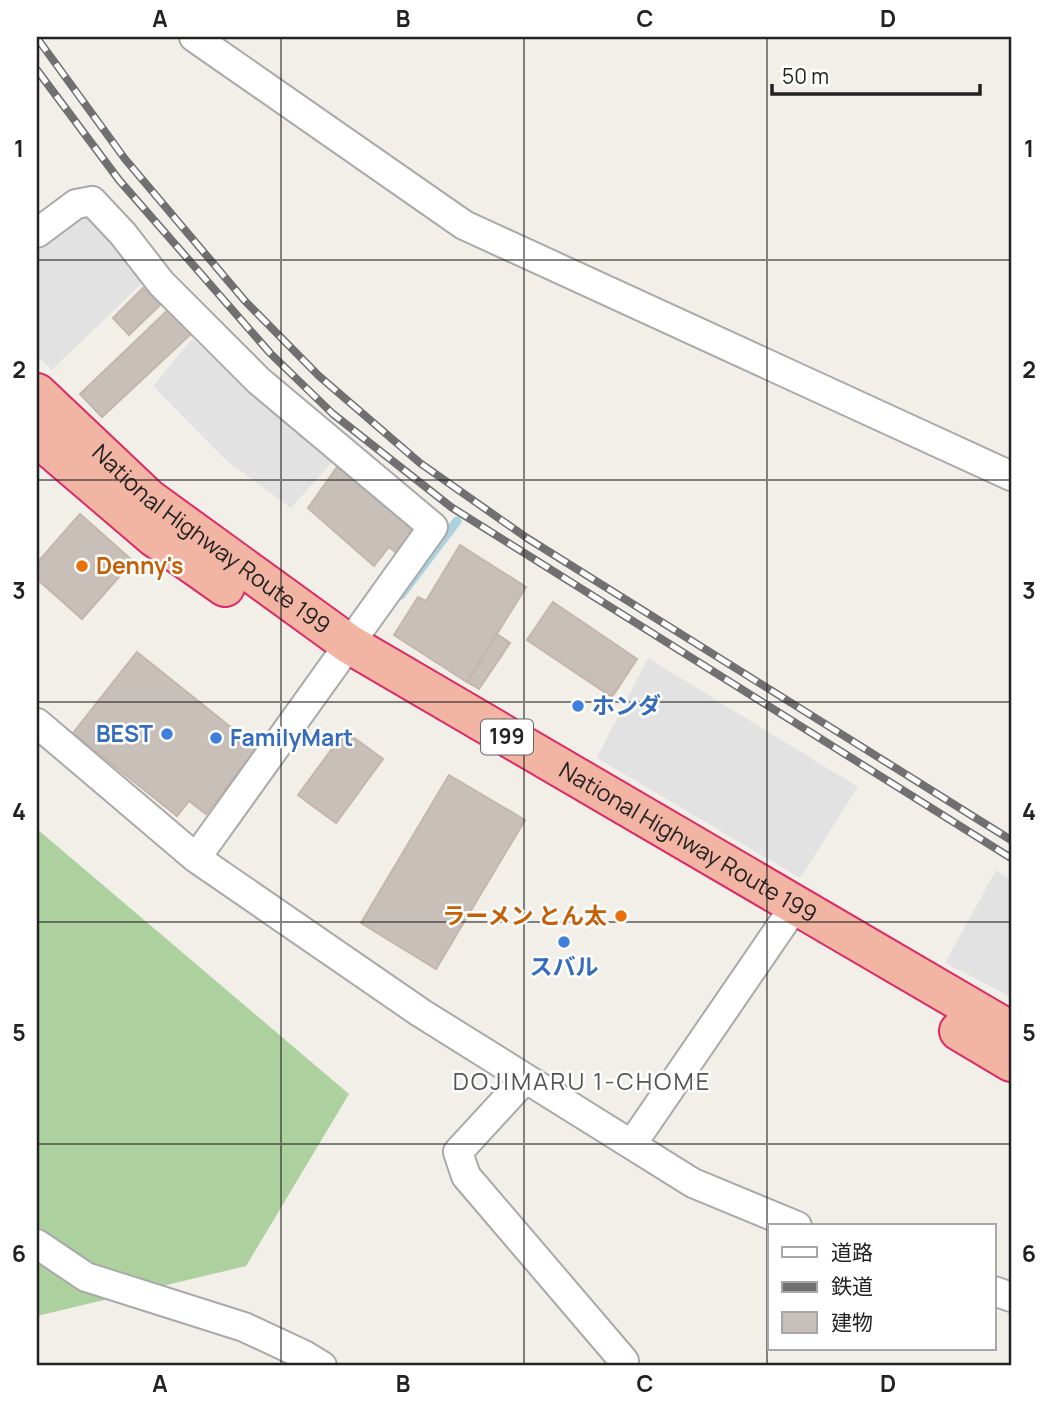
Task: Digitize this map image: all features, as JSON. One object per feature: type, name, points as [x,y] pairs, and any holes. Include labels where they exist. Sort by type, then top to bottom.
[{"type":"highway","name":"National Highway Route 199","points":[[37,393],[149,499],[341,655]]},
{"type":"highway","name":"National Highway Route 199","points":[[37,436],[154,537],[341,655],[787,916],[1011,1062]]},
{"type":"highway","name":"National Highway Route 199","points":[[787,916],[1011,1031]]},
{"type":"street","points":[[194,37],[464,225],[1011,476]]},
{"type":"street","points":[[37,233],[76,204],[92,201],[123,234],[160,283],[259,381],[433,527],[196,858]]},
{"type":"street","points":[[37,723],[196,858],[421,1013],[693,1183],[792,1224]]},
{"type":"street","points":[[632,1144],[787,916]]},
{"type":"street","points":[[525,1079],[458,1152],[466,1176],[624,1361],[621,1366]]},
{"type":"street","points":[[37,1244],[86,1277],[244,1327],[321,1366]]},
{"type":"green space","points":[[37,829],[349,1094],[246,1266],[37,1316]]},
{"type":"shaded area","points":[[77,212],[92,215],[145,280],[52,370],[37,356],[37,241]]},
{"type":"shaded area","points":[[192,339],[334,460],[291,508],[226,460],[153,386]]},
{"type":"shaded area","points":[[648,658],[858,787],[800,878],[597,758]]},
{"type":"shaded area","points":[[996,870],[1011,880],[1011,997],[945,963]]},
{"type":"building","points":[[143,288],[160,305],[129,335],[113,318]]},
{"type":"building","points":[[169,309],[192,333],[102,417],[80,394]]},
{"type":"building","points":[[337,467],[410,523],[411,539],[399,555],[389,547],[374,566],[308,508]]},
{"type":"building","points":[[80,514],[133,561],[82,619],[37,579],[37,563]]},
{"type":"building","points":[[460,545],[526,587],[467,682],[394,635],[418,597],[426,601]]},
{"type":"building","points":[[553,602],[637,659],[612,697],[527,640]]},
{"type":"building","points":[[497,634],[510,643],[479,689],[467,682]]},
{"type":"building","points":[[137,652],[257,748],[206,814],[189,801],[177,816],[73,733]]},
{"type":"building","points":[[345,731],[383,759],[336,823],[298,795]]},
{"type":"building","points":[[449,775],[525,820],[436,969],[361,923]]},
{"type":"waterway","points":[[401,595],[457,521]]},
{"type":"railway","points":[[37,38],[125,159],[245,301],[319,376],[420,463],[527,538],[1011,840]]},
{"type":"railway","points":[[37,70],[119,180],[270,353],[333,414],[451,507],[1011,858]]},
{"type":"place","name":"Denny's","points":[[82,566]]},
{"type":"place","name":"ホンダ","points":[[578,706]]},
{"type":"place","name":"BEST","points":[[167,734]]},
{"type":"place","name":"FamilyMart","points":[[216,738]]},
{"type":"place","name":"ラーメン とん太","points":[[621,916]]},
{"type":"place","name":"スバル","points":[[564,942]]},
{"type":"district","name":"DOJIMARU 1-CHOME","points":[[582,1082]]}]
